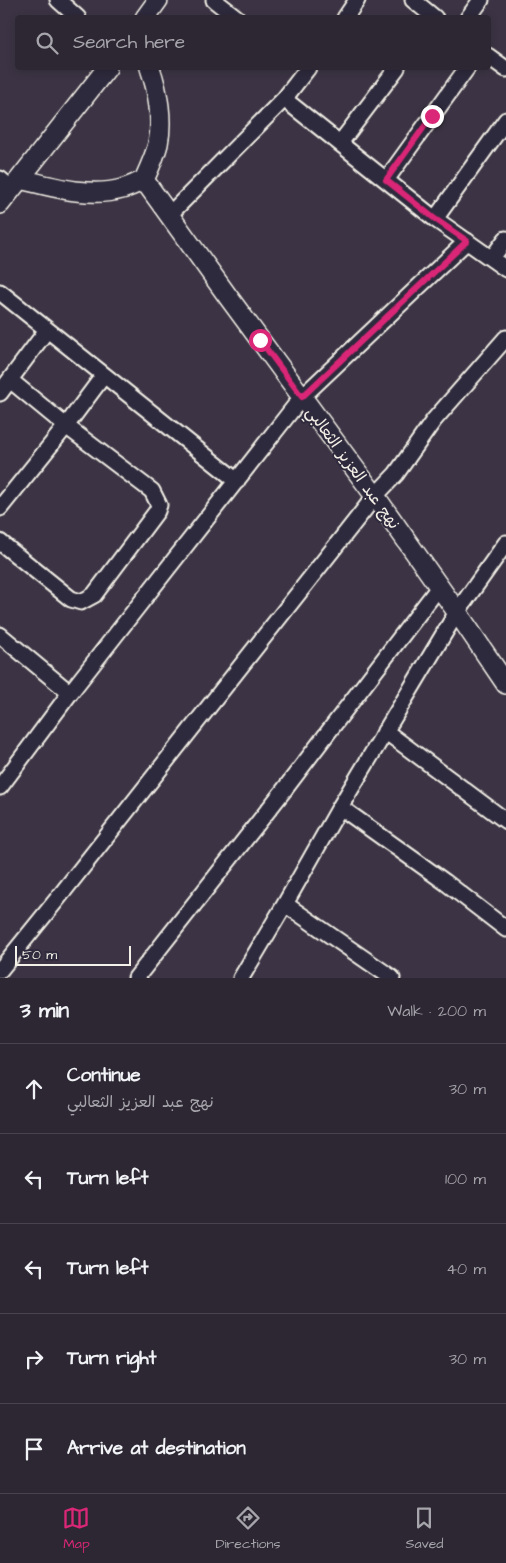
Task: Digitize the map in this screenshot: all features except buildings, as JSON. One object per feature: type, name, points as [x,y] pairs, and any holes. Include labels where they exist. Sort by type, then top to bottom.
[{"type":"street","points":[[58,0],[75,15]]},
{"type":"street","points":[[147,15],[158,0]]},
{"type":"street","points":[[214,0],[233,15]]},
{"type":"street","points":[[346,15],[357,0]]},
{"type":"street","points":[[412,0],[431,15]]},
{"type":"street","points":[[470,15],[481,0]]},
{"type":"street","points":[[491,58],[506,69]]},
{"type":"street","points":[[0,204],[11,182],[106,70]]},
{"type":"street","points":[[11,182],[86,192],[108,192],[124,189],[144,180],[158,144],[159,115],[155,83],[151,70]]},
{"type":"street","points":[[170,214],[284,99],[305,70]]},
{"type":"street","points":[[340,143],[395,70]]},
{"type":"street","points":[[386,180],[466,70]]},
{"type":"street","points":[[284,99],[435,219],[492,258],[506,270]]},
{"type":"street","points":[[435,219],[506,120]]},
{"type":"street","name":"نهج عبد العزيز الثعالبي","points":[[144,180],[375,496],[506,684]]},
{"type":"street","points":[[492,258],[506,239]]},
{"type":"street","points":[[0,787],[70,693],[302,397],[467,241]]},
{"type":"street","points":[[0,292],[237,481]]},
{"type":"street","points":[[0,393],[47,330]]},
{"type":"street","points":[[0,970],[56,902],[375,496],[396,474],[434,420],[506,338]]},
{"type":"street","points":[[0,508],[104,375]]},
{"type":"street","points":[[0,542],[71,599],[81,602],[94,596],[157,511],[159,504],[152,490],[66,426],[10,380]]},
{"type":"street","points":[[241,978],[340,807],[457,612],[506,543]]},
{"type":"street","points":[[136,978],[284,790],[439,587]]},
{"type":"street","points":[[0,635],[70,693]]},
{"type":"street","points":[[385,732],[506,821]]},
{"type":"street","points":[[340,807],[445,882],[506,929]]},
{"type":"street","points":[[285,904],[392,978]]},
{"type":"route","points":[[260,340],[302,397],[467,241],[435,219],[386,180],[432,116]]}]
